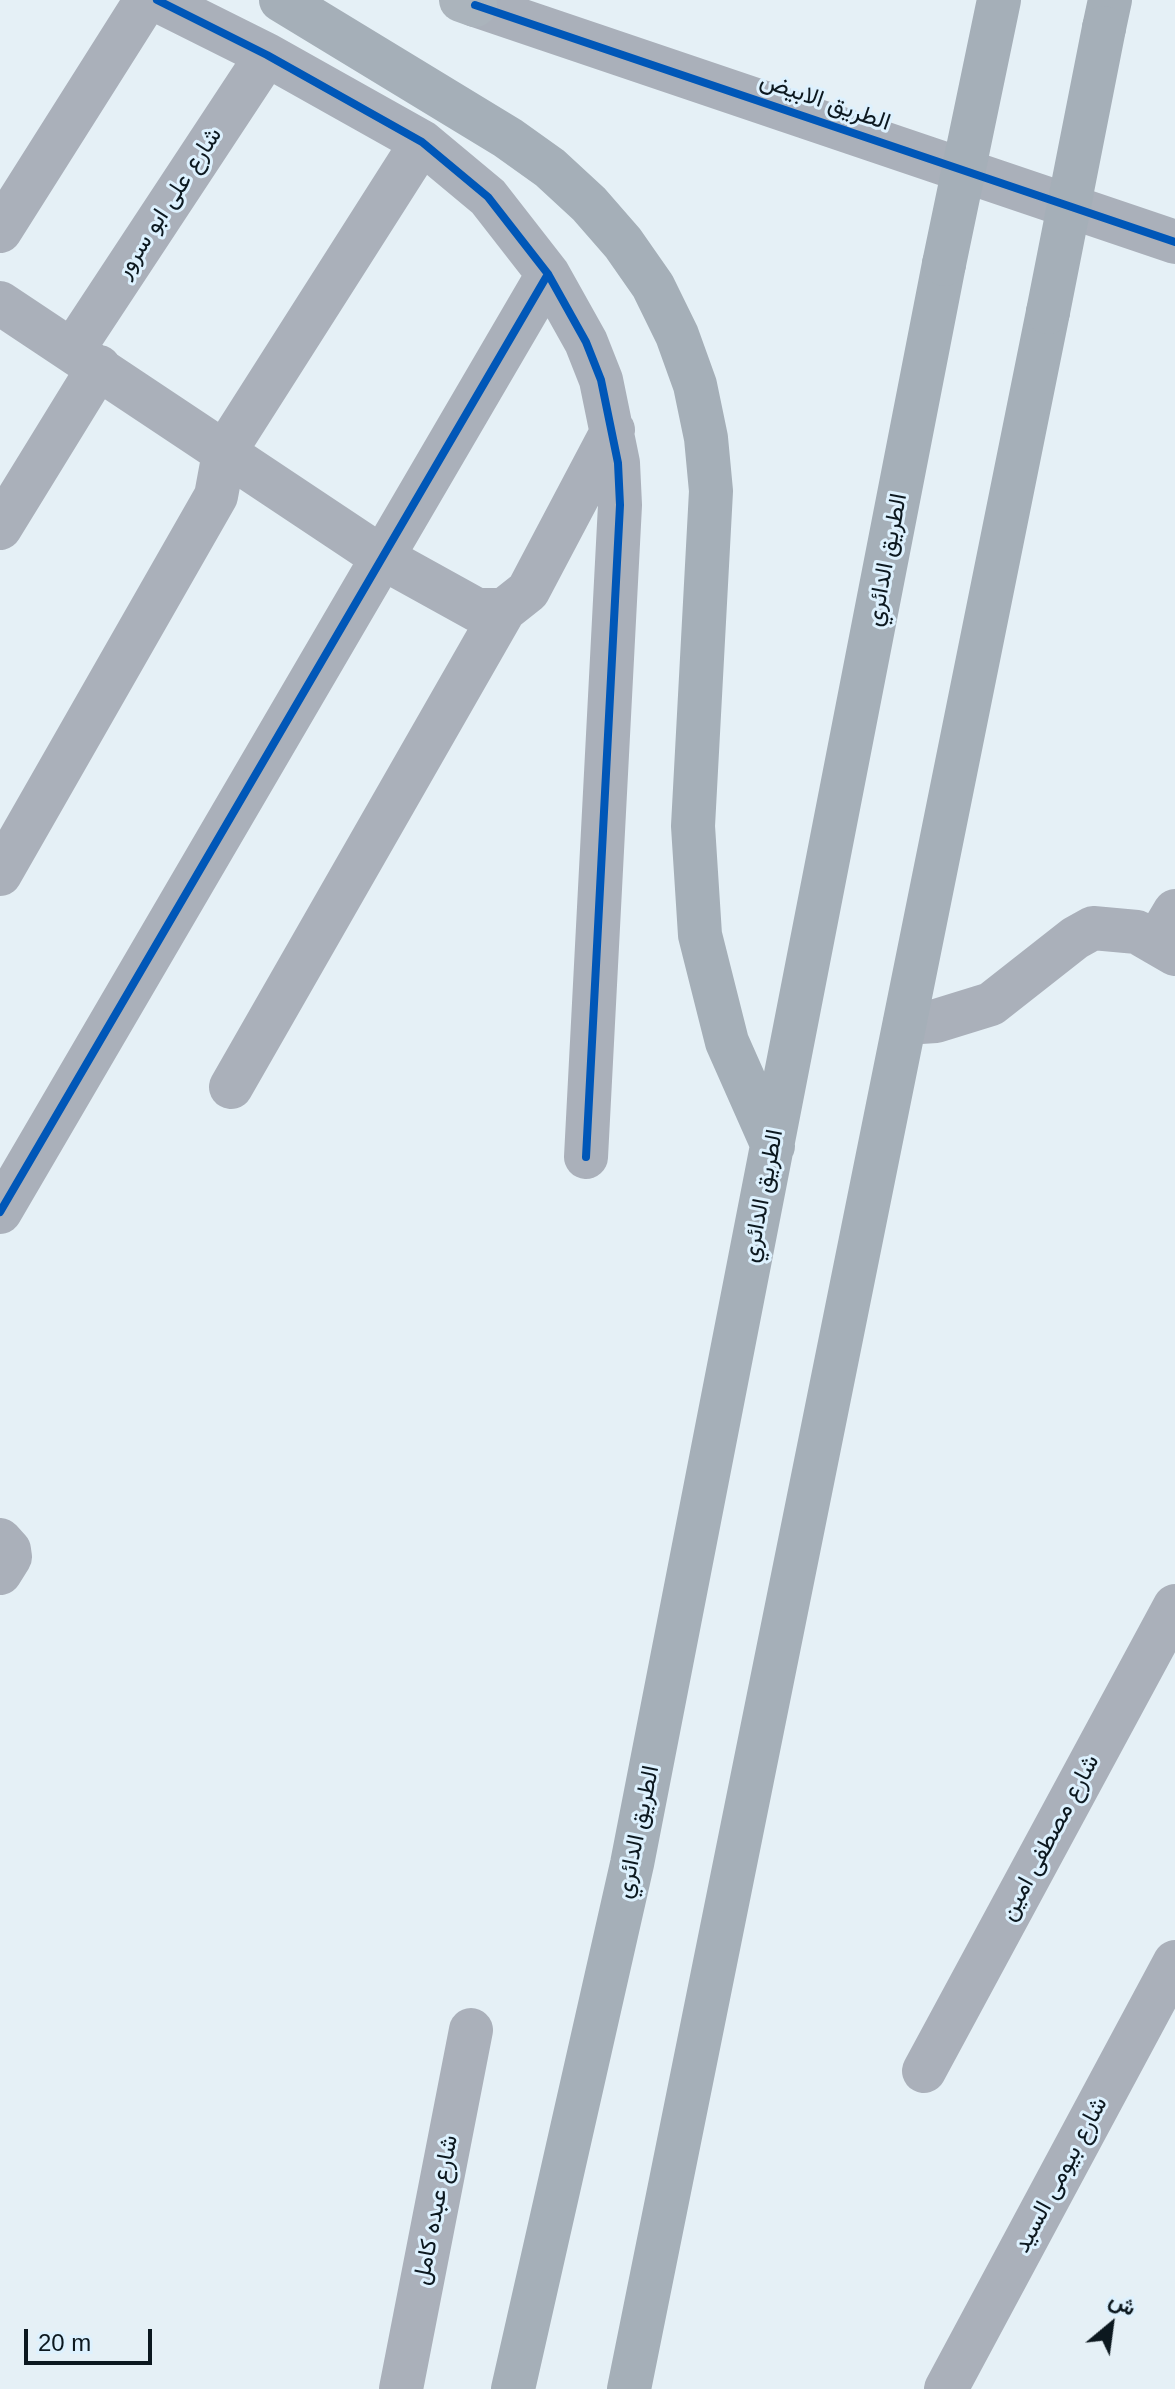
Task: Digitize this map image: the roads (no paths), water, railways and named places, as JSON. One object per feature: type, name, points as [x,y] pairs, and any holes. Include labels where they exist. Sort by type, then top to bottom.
[{"type":"highway","points":[[281,0],[508,138],[550,168],[589,204],[623,243],[653,286],[677,335],[695,385],[706,438],[711,491],[693,826],[700,935],[727,1042],[773,1146]]},
{"type":"highway","name":"الطريق الدائري","points":[[513,2389],[632,1864],[944,264],[999,0]]},
{"type":"highway","points":[[629,2389],[1107,14]]},
{"type":"street","points":[[0,231],[146,0]]},
{"type":"street","points":[[157,0],[267,55],[422,142],[488,197],[548,274],[586,342],[601,380],[613,430],[620,505],[586,1157]]},
{"type":"street","name":"الطريق الابيض","points":[[470,2],[1175,242]]},
{"type":"street","name":"شارع على ابو سرور","points":[[0,528],[86,359],[267,55]]},
{"type":"street","points":[[0,874],[216,496],[224,453],[422,142]]},
{"type":"street","points":[[0,1212],[548,274]]},
{"type":"street","points":[[0,303],[383,558],[477,610],[504,610]]},
{"type":"street","points":[[231,1087],[504,610],[528,591],[613,430]]},
{"type":"street","points":[[905,1023],[936,1021],[991,1004],[1075,938],[1093,928],[1169,936]]},
{"type":"street","name":"شارع مصطفى امين","points":[[924,2071],[1175,1606]]},
{"type":"street","name":"شارع بيومى السيد","points":[[946,2389],[1175,1962]]},
{"type":"street","name":"شارع عبده كامل","points":[[401,2389],[471,2030]]}]
